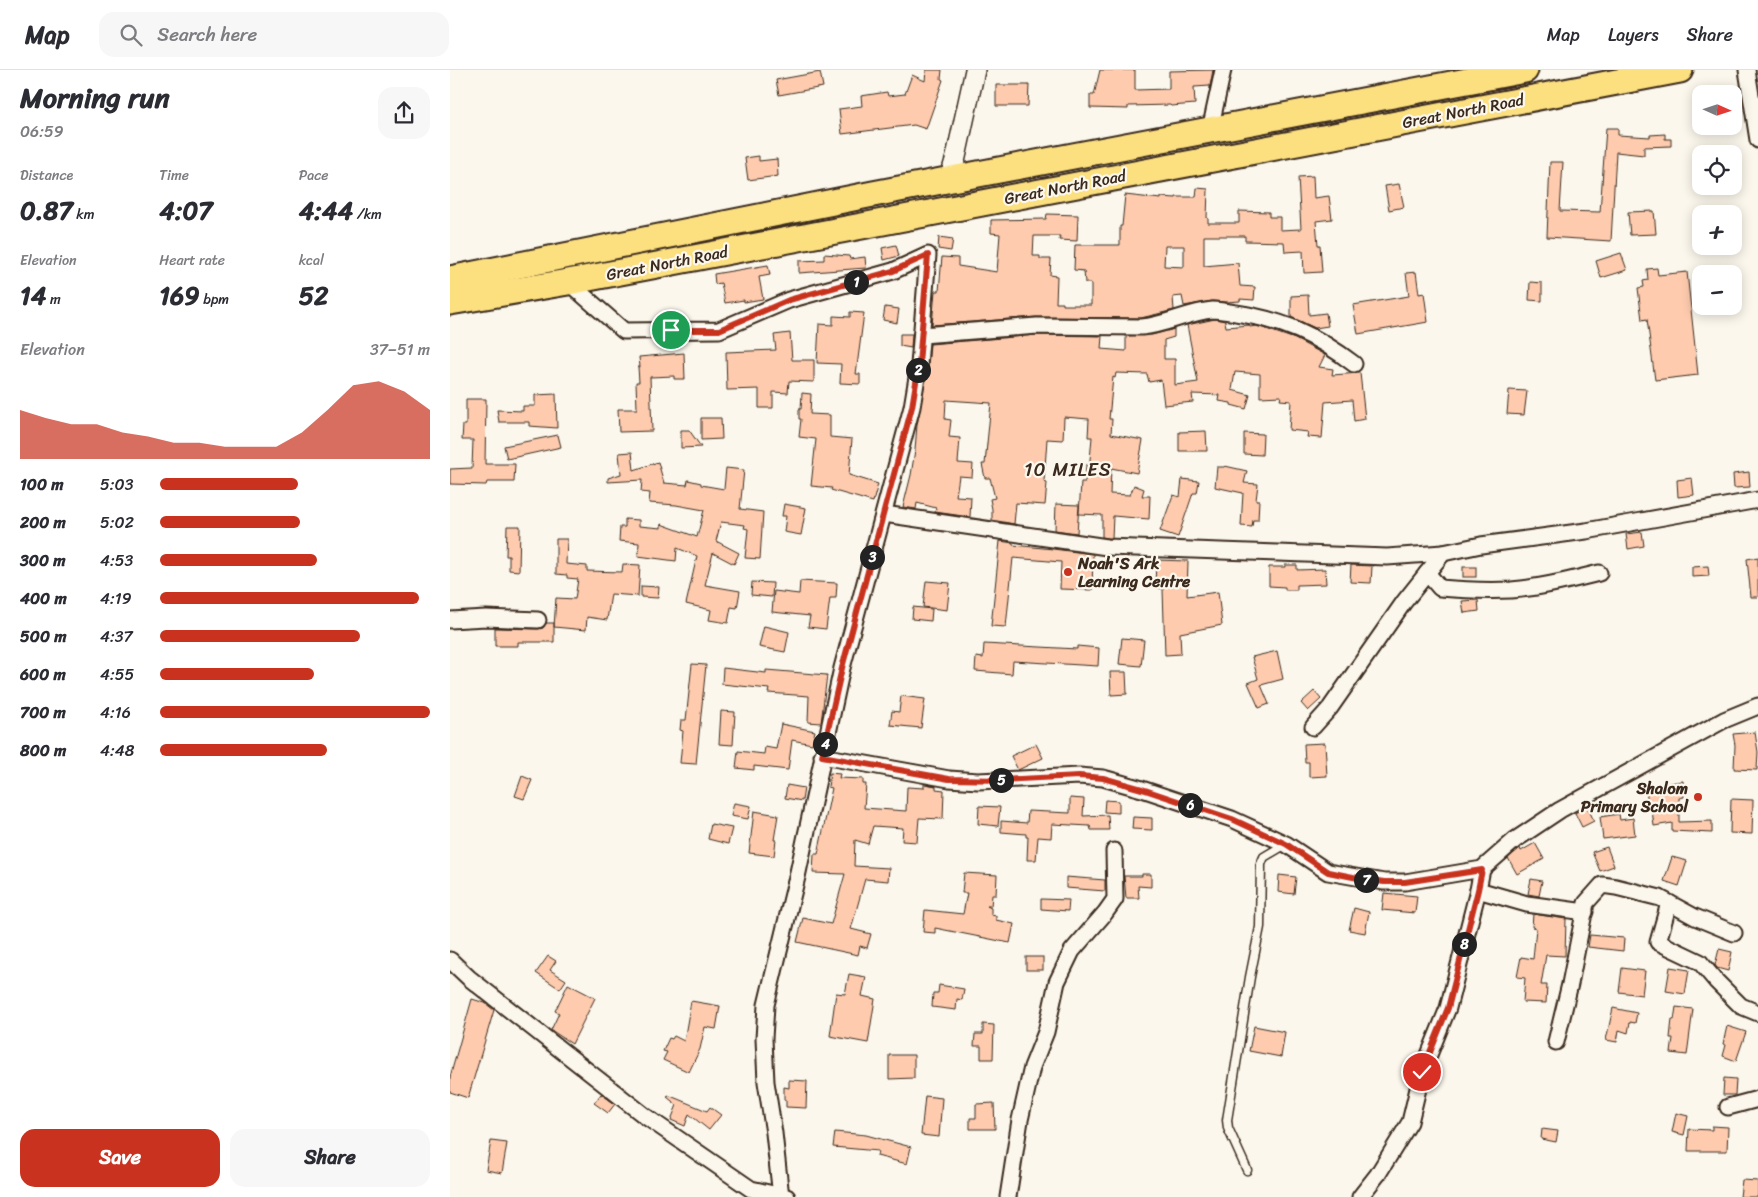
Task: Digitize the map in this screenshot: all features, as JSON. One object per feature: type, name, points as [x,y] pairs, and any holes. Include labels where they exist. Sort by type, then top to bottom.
[{"type":"highway","name":"Great North Road","points":[[450,279],[949,180],[1525,70]]},
{"type":"highway","name":"Great North Road","points":[[450,302],[568,282],[1680,70]]},
{"type":"street","points":[[949,180],[956,157],[975,70]]},
{"type":"street","points":[[1210,130],[1222,70]]},
{"type":"street","points":[[1747,70],[1758,140]]},
{"type":"street","points":[[450,960],[469,978],[645,1116],[750,1193],[783,1196],[766,1082],[764,1039],[766,1005],[797,877],[842,668],[912,407],[919,364],[928,255],[893,271],[789,300],[719,330],[624,331],[568,282]]},
{"type":"street","points":[[922,335],[1036,326],[1158,325],[1214,310],[1252,315],[1306,332],[1330,345],[1354,364]]},
{"type":"street","points":[[884,514],[1107,547],[1387,557],[1443,553],[1481,545],[1586,531],[1758,500]]},
{"type":"street","points":[[1313,727],[1330,708],[1404,602],[1443,553]]},
{"type":"street","points":[[1427,573],[1440,588],[1464,590],[1512,590],[1557,583],[1599,573]]},
{"type":"street","points":[[450,620],[486,618],[538,620]]},
{"type":"street","points":[[822,756],[949,779],[1002,780],[1079,776],[1103,778],[1232,819],[1286,844],[1328,872],[1384,882],[1421,880],[1482,870],[1515,840],[1560,810],[1724,720],[1758,706]]},
{"type":"street","points":[[1008,1197],[1020,1120],[1032,1067],[1046,1032],[1057,982],[1072,951],[1115,899],[1114,851]]},
{"type":"street","points":[[1360,1197],[1378,1174],[1410,1122],[1422,1072],[1448,1008],[1482,870]]},
{"type":"street","points":[[1556,1042],[1586,903],[1602,885],[1660,898],[1709,923],[1734,933]]},
{"type":"street","points":[[1478,890],[1527,904],[1585,912]]},
{"type":"street","points":[[1669,903],[1658,942],[1700,962],[1741,1006],[1758,1013]]},
{"type":"street","points":[[1728,1107],[1758,1099]]},
{"type":"lane","points":[[1247,1170],[1228,1128],[1227,1120],[1260,927],[1262,864],[1264,857],[1286,844]]},
{"type":"building","points":[[926,70],[942,70],[941,79],[943,80],[926,129],[914,125],[842,134],[839,109],[862,106],[861,96],[887,92],[888,96],[905,94],[912,75],[925,81]]},
{"type":"building","points":[[1100,70],[1135,70],[1135,90],[1169,89],[1169,71],[1213,70],[1210,86],[1194,87],[1195,104],[1128,106],[1128,109],[1090,108],[1090,95],[1094,95]]},
{"type":"building","points":[[820,72],[823,87],[779,95],[776,80]]},
{"type":"building","points":[[996,85],[1029,85],[1028,106],[996,106]]},
{"type":"building","points":[[1606,128],[1618,128],[1618,135],[1650,137],[1650,135],[1665,134],[1665,139],[1671,139],[1671,146],[1644,147],[1644,155],[1616,152],[1611,241],[1547,237],[1550,162],[1563,162],[1560,211],[1600,212]]},
{"type":"building","points":[[759,156],[759,161],[777,159],[778,176],[748,180],[745,158]]},
{"type":"building","points":[[1313,176],[1314,198],[1329,196],[1332,219],[1316,221],[1322,272],[1304,273],[1303,251],[1285,252],[1284,242],[1245,241],[1245,236],[1204,236],[1204,266],[1238,263],[1240,286],[1255,287],[1254,300],[1212,301],[1184,306],[1182,296],[1173,297],[1174,310],[1141,318],[1036,317],[932,325],[935,291],[939,291],[942,257],[958,258],[958,266],[997,272],[1000,234],[991,233],[991,220],[1046,219],[1047,214],[1078,215],[1077,241],[1059,240],[1060,236],[1034,236],[1033,256],[1040,256],[1040,259],[1051,259],[1050,275],[1057,276],[1056,303],[1063,303],[1063,305],[1091,305],[1091,283],[1085,283],[1084,271],[1074,270],[1075,245],[1120,245],[1120,226],[1122,226],[1125,195],[1161,199],[1161,197],[1196,197],[1197,188],[1208,189],[1208,223],[1239,223],[1239,211],[1269,212],[1269,217],[1280,217],[1280,230],[1301,229],[1298,177]],"holes":[[[1165,246],[1184,246],[1184,267],[1164,266]]]},
{"type":"building","points":[[1399,184],[1404,207],[1389,210],[1385,186]]},
{"type":"building","points":[[1654,211],[1656,234],[1630,235],[1628,212]]},
{"type":"building","points":[[939,237],[953,239],[951,251],[938,249]]},
{"type":"building","points":[[896,245],[899,256],[884,260],[882,248]]},
{"type":"building","points":[[1621,253],[1627,270],[1601,278],[1596,261]]},
{"type":"building","points":[[824,254],[849,256],[850,259],[865,257],[866,268],[799,273],[799,261],[824,260]]},
{"type":"building","points":[[768,265],[770,275],[759,277],[763,299],[725,303],[721,283],[715,284],[714,274]]},
{"type":"building","points":[[1657,268],[1658,275],[1687,272],[1698,375],[1655,380],[1647,319],[1642,320],[1638,288],[1644,287],[1643,281],[1648,280],[1647,269]]},
{"type":"building","points":[[1416,272],[1419,294],[1424,293],[1428,322],[1358,334],[1353,305],[1409,296],[1406,273]]},
{"type":"building","points":[[1530,282],[1542,283],[1542,301],[1529,300]]},
{"type":"building","points":[[1308,295],[1309,315],[1326,313],[1328,326],[1315,328],[1291,317],[1291,296]]},
{"type":"building","points":[[885,307],[899,309],[897,323],[883,320]]},
{"type":"building","points":[[850,312],[864,313],[856,374],[860,374],[860,384],[840,383],[841,364],[817,363],[819,324],[833,325],[833,316],[850,317]]},
{"type":"building","points":[[1215,319],[1225,321],[1226,327],[1256,326],[1295,339],[1325,355],[1319,367],[1333,369],[1332,375],[1360,373],[1365,419],[1354,421],[1352,400],[1325,402],[1322,438],[1307,437],[1308,432],[1289,430],[1291,401],[1280,400],[1281,396],[1260,397],[1260,374],[1235,372],[1232,390],[1250,395],[1246,409],[1219,401],[1220,395],[1192,394],[1193,402],[1164,405],[1161,380],[1149,382],[1147,374],[1116,373],[1115,378],[1113,377],[1109,419],[1112,419],[1111,434],[1143,440],[1137,473],[1111,468],[1110,494],[1130,495],[1134,485],[1144,489],[1142,496],[1150,496],[1149,519],[1113,516],[1112,538],[1108,538],[1102,537],[1102,515],[1079,514],[1081,482],[1085,482],[1086,465],[1090,465],[1092,437],[1088,437],[1089,419],[1064,417],[1063,440],[1047,439],[1044,482],[1047,483],[1045,505],[1016,503],[1014,524],[992,520],[990,499],[995,498],[990,478],[985,478],[982,464],[985,464],[991,403],[946,400],[945,419],[951,420],[949,437],[960,438],[958,463],[973,464],[972,477],[959,476],[956,496],[971,497],[970,517],[935,512],[936,508],[917,503],[916,509],[903,507],[911,475],[930,344],[1037,335],[1102,336],[1101,349],[1126,351],[1126,336],[1152,335],[1174,329],[1174,337],[1164,340],[1164,359],[1175,359],[1175,385],[1198,382],[1187,325]]},
{"type":"building","points":[[790,333],[792,360],[814,360],[814,382],[789,381],[788,393],[773,392],[773,408],[759,408],[759,389],[727,390],[726,352],[776,350],[774,335]]},
{"type":"building","points":[[900,334],[912,334],[911,348],[900,346]]},
{"type":"building","points":[[684,353],[685,379],[674,379],[674,376],[650,377],[652,431],[619,432],[618,409],[637,409],[636,382],[639,382],[639,357]]},
{"type":"building","points":[[1509,390],[1527,391],[1524,415],[1507,414]]},
{"type":"building","points":[[802,393],[811,394],[810,414],[830,415],[830,437],[852,439],[849,475],[878,484],[873,502],[831,490],[832,488],[811,486],[816,439],[799,437],[801,419],[799,419],[799,409],[801,409]]},
{"type":"building","points":[[556,394],[557,428],[529,426],[529,422],[499,422],[497,410],[523,411],[523,406],[535,406],[535,395]]},
{"type":"building","points":[[466,399],[486,399],[485,464],[515,464],[514,482],[487,482],[486,485],[450,484],[450,469],[472,468],[473,440],[462,440],[463,425],[466,425]]},
{"type":"building","points":[[701,418],[721,418],[722,439],[701,440]]},
{"type":"building","points":[[681,430],[689,430],[701,447],[681,448]]},
{"type":"building","points":[[1206,431],[1207,451],[1179,451],[1179,432]]},
{"type":"building","points":[[1244,433],[1263,434],[1262,455],[1244,454]]},
{"type":"building","points":[[558,435],[561,447],[507,459],[504,446]]},
{"type":"building","points":[[632,452],[634,470],[658,462],[664,483],[687,485],[688,480],[701,483],[701,485],[724,489],[726,468],[744,470],[740,509],[763,512],[760,559],[745,558],[748,529],[744,528],[745,525],[721,522],[716,541],[739,553],[734,564],[713,553],[705,585],[740,591],[737,608],[731,607],[728,623],[709,620],[711,610],[686,604],[697,556],[677,548],[676,561],[638,556],[639,543],[619,541],[620,527],[625,527],[625,519],[639,520],[639,526],[661,528],[661,524],[697,537],[704,510],[649,503],[650,493],[641,492],[642,480],[608,482],[608,478],[621,474],[619,453]]},
{"type":"building","points":[[1225,466],[1247,471],[1244,483],[1258,484],[1256,500],[1259,500],[1258,520],[1253,520],[1252,527],[1241,526],[1243,493],[1215,487],[1217,467]]},
{"type":"building","points":[[1749,472],[1750,487],[1734,488],[1733,474]]},
{"type":"building","points":[[1692,478],[1694,495],[1678,497],[1677,480]]},
{"type":"building","points":[[1182,479],[1199,481],[1197,493],[1193,493],[1178,537],[1160,531],[1173,495],[1180,497]]},
{"type":"building","points":[[784,504],[806,508],[801,535],[784,532],[786,516],[782,516]]},
{"type":"building","points":[[1056,504],[1079,505],[1077,533],[1055,530]]},
{"type":"building","points":[[507,526],[520,526],[519,571],[509,570],[509,556],[506,556]]},
{"type":"building","points":[[1642,532],[1644,546],[1628,549],[1626,534]]},
{"type":"building","points":[[556,539],[567,539],[566,564],[587,566],[587,571],[622,572],[623,564],[640,565],[638,596],[611,594],[607,620],[587,617],[586,630],[554,627],[556,598],[575,599],[578,579],[556,574]]},
{"type":"building","points":[[1000,541],[1013,543],[1013,545],[1093,554],[1092,590],[1060,589],[1061,562],[1013,558],[1006,627],[991,626]]},
{"type":"building","points":[[1758,557],[1758,597],[1751,597],[1747,559]]},
{"type":"building","points":[[1156,560],[1188,561],[1187,596],[1218,592],[1222,625],[1180,633],[1181,654],[1165,655],[1163,589],[1155,587]]},
{"type":"building","points":[[1285,565],[1297,565],[1297,570],[1325,569],[1326,584],[1297,585],[1297,590],[1285,590],[1285,587],[1269,586],[1269,567],[1285,567]]},
{"type":"building","points":[[1351,565],[1372,566],[1371,583],[1350,582]]},
{"type":"building","points":[[1708,566],[1709,576],[1692,577],[1692,567]]},
{"type":"building","points":[[1463,567],[1476,567],[1476,577],[1463,577]]},
{"type":"building","points":[[800,581],[837,583],[836,598],[830,598],[826,629],[808,627],[810,616],[772,612],[774,591],[799,594]]},
{"type":"building","points":[[926,581],[950,583],[947,610],[923,607]]},
{"type":"building","points":[[752,582],[773,583],[772,597],[751,595]]},
{"type":"building","points":[[641,586],[659,587],[658,598],[641,597]]},
{"type":"building","points":[[1478,600],[1479,611],[1464,613],[1462,601]]},
{"type":"building","points":[[913,607],[932,609],[931,621],[912,619]]},
{"type":"building","points":[[546,623],[554,623],[554,642],[518,642],[518,646],[495,646],[495,628],[538,629],[543,628]]},
{"type":"building","points":[[764,626],[789,632],[785,652],[759,647]]},
{"type":"building","points":[[1122,638],[1144,640],[1141,666],[1119,664]]},
{"type":"building","points":[[984,644],[1077,649],[1077,646],[1099,648],[1098,666],[1013,661],[1012,674],[975,671],[976,657],[983,658]]},
{"type":"building","points":[[1277,651],[1283,679],[1261,685],[1269,704],[1259,708],[1248,683],[1258,679],[1252,657]]},
{"type":"building","points":[[692,664],[706,665],[696,764],[680,763],[683,731],[680,730],[681,720],[686,720]]},
{"type":"building","points":[[723,668],[766,673],[766,670],[827,675],[821,723],[808,722],[809,696],[768,693],[769,689],[722,684]]},
{"type":"building","points":[[1110,672],[1126,672],[1127,694],[1111,695]]},
{"type":"building","points":[[1314,691],[1321,699],[1308,711],[1301,703]]},
{"type":"building","points":[[901,696],[925,699],[921,728],[890,725],[892,711],[899,712]]},
{"type":"building","points":[[721,711],[735,712],[733,745],[719,744]]},
{"type":"building","points":[[781,724],[815,731],[812,744],[792,740],[788,770],[754,766],[754,770],[736,768],[738,751],[764,754],[765,747],[776,749]]},
{"type":"building","points":[[1755,732],[1758,752],[1757,770],[1734,769],[1735,745],[1733,734]]},
{"type":"building","points":[[1325,743],[1327,776],[1309,777],[1309,762],[1305,762],[1304,744]]},
{"type":"building","points":[[1036,744],[1043,758],[1018,770],[1011,756]]},
{"type":"building","points":[[830,773],[840,774],[839,778],[863,779],[863,784],[866,784],[864,808],[906,811],[907,787],[924,788],[925,784],[944,790],[943,819],[919,818],[917,842],[902,841],[903,828],[873,826],[868,844],[855,840],[854,866],[889,868],[888,881],[865,879],[851,929],[871,934],[867,948],[860,946],[858,955],[797,942],[803,918],[831,924],[845,874],[813,873],[814,854],[818,854],[832,788],[828,787]]},
{"type":"building","points":[[522,776],[532,780],[524,799],[515,796]]},
{"type":"building","points":[[1683,781],[1684,797],[1679,798],[1679,822],[1712,821],[1712,833],[1672,831],[1672,823],[1654,826],[1652,810],[1649,810],[1646,790],[1650,790],[1650,786]]},
{"type":"building","points":[[787,785],[804,788],[802,801],[785,798]]},
{"type":"building","points":[[1070,798],[1084,799],[1083,816],[1108,815],[1109,830],[1091,830],[1090,826],[1052,824],[1051,838],[1038,837],[1036,860],[1027,860],[1028,837],[1026,837],[1026,834],[1001,832],[1001,821],[1027,823],[1028,811],[1070,813]]},
{"type":"building","points":[[1731,799],[1753,800],[1752,834],[1730,833]]},
{"type":"building","points":[[1105,800],[1119,801],[1119,813],[1104,812]]},
{"type":"building","points":[[734,803],[751,806],[748,819],[731,816]]},
{"type":"building","points":[[979,806],[1000,807],[998,826],[978,824]]},
{"type":"building","points":[[1587,806],[1594,821],[1582,827],[1575,813]]},
{"type":"building","points":[[754,811],[778,815],[774,840],[776,840],[774,856],[749,853]]},
{"type":"building","points":[[1619,814],[1620,820],[1633,818],[1635,835],[1603,839],[1600,817]]},
{"type":"building","points":[[1133,817],[1152,818],[1152,830],[1132,829]]},
{"type":"building","points":[[711,824],[732,828],[728,844],[708,839]]},
{"type":"building","points":[[1535,843],[1544,859],[1517,874],[1508,858],[1520,848],[1521,851]]},
{"type":"building","points":[[1607,847],[1614,866],[1600,871],[1592,852]]},
{"type":"building","points":[[1672,857],[1687,861],[1679,886],[1664,881]]},
{"type":"building","points":[[964,873],[997,875],[996,895],[992,895],[991,906],[987,906],[991,908],[991,915],[996,916],[996,920],[1014,924],[1010,943],[935,928],[935,933],[923,932],[925,910],[963,914],[967,893],[962,893]]},
{"type":"building","points":[[1142,874],[1151,874],[1151,887],[1138,886],[1139,898],[1126,898],[1124,876],[1142,876]]},
{"type":"building","points":[[1279,875],[1296,877],[1294,894],[1278,892]]},
{"type":"building","points":[[1066,877],[1105,880],[1105,891],[1066,888]]},
{"type":"building","points":[[1531,879],[1542,881],[1539,896],[1528,894]]},
{"type":"building","points":[[1384,893],[1417,896],[1415,913],[1382,910]]},
{"type":"building","points":[[1041,899],[1069,900],[1068,911],[1041,909]]},
{"type":"building","points":[[1354,908],[1369,912],[1365,933],[1349,930]]},
{"type":"building","points":[[1533,914],[1566,919],[1565,956],[1546,955],[1541,985],[1547,985],[1546,1003],[1523,1002],[1525,978],[1517,977],[1521,957],[1533,959],[1536,928],[1532,927]]},
{"type":"building","points":[[1590,935],[1624,938],[1623,951],[1588,947]]},
{"type":"building","points":[[1719,949],[1732,952],[1728,971],[1717,968],[1715,965]]},
{"type":"building","points":[[548,956],[556,961],[550,970],[566,980],[560,989],[536,973]]},
{"type":"building","points":[[1026,957],[1043,957],[1043,970],[1026,970]]},
{"type":"building","points":[[1670,967],[1689,970],[1685,994],[1666,991]]},
{"type":"building","points":[[1622,968],[1645,971],[1642,995],[1619,992]]},
{"type":"building","points":[[849,974],[866,977],[862,996],[875,999],[868,1043],[830,1036],[836,993],[845,994]]},
{"type":"building","points":[[568,984],[595,998],[572,1044],[551,1030],[559,1013],[555,1011]]},
{"type":"building","points":[[939,985],[964,989],[962,1000],[957,999],[956,1010],[932,1007],[933,993],[938,993]]},
{"type":"building","points":[[472,999],[485,1003],[494,1010],[468,1098],[450,1092],[450,1077]]},
{"type":"building","points":[[691,1001],[720,1006],[716,1029],[705,1027],[700,1049],[689,1072],[663,1060],[667,1052],[663,1051],[669,1038],[672,1039],[674,1036],[684,1041]]},
{"type":"building","points":[[1676,1007],[1693,1009],[1687,1055],[1671,1053],[1673,1038],[1670,1038],[1672,1019],[1674,1020]]},
{"type":"building","points":[[1613,1008],[1637,1013],[1635,1023],[1630,1022],[1628,1033],[1619,1030],[1617,1042],[1606,1040]]},
{"type":"building","points":[[983,1024],[994,1025],[993,1059],[981,1059],[981,1046],[974,1046],[975,1034],[983,1034]]},
{"type":"building","points":[[1254,1026],[1285,1032],[1281,1057],[1249,1051]]},
{"type":"building","points":[[1727,1026],[1746,1032],[1736,1061],[1723,1056],[1726,1045],[1723,1044]]},
{"type":"building","points":[[889,1055],[914,1055],[914,1078],[889,1079]]},
{"type":"building","points":[[1724,1078],[1736,1079],[1735,1095],[1723,1095]]},
{"type":"building","points":[[789,1080],[807,1081],[806,1108],[786,1107],[784,1087],[789,1088]]},
{"type":"building","points":[[601,1094],[615,1104],[608,1113],[594,1103]]},
{"type":"building","points":[[668,1095],[707,1111],[710,1107],[721,1115],[709,1130],[689,1114],[685,1126],[671,1120],[677,1105],[667,1097]]},
{"type":"building","points":[[925,1096],[942,1098],[939,1137],[921,1135]]},
{"type":"building","points":[[994,1103],[995,1129],[970,1129],[970,1118],[976,1118],[976,1104]]},
{"type":"building","points":[[1676,1113],[1688,1116],[1684,1135],[1672,1132]]},
{"type":"building","points":[[1712,1126],[1728,1127],[1727,1151],[1688,1151],[1689,1129],[1712,1130]]},
{"type":"building","points":[[1542,1129],[1558,1131],[1556,1142],[1541,1139]]},
{"type":"building","points":[[835,1132],[866,1135],[911,1147],[907,1164],[877,1156],[878,1151],[833,1147]]},
{"type":"building","points":[[491,1141],[507,1143],[502,1173],[486,1170]]},
{"type":"building","points":[[1742,1180],[1758,1181],[1758,1197],[1740,1197]]},
{"type":"place","name":"Noah'S Ark Learning Centre","points":[[1068,572]]},
{"type":"place","name":"Shalom Primary School","points":[[1698,797]]},
{"type":"district","name":"10 MILES","points":[[1068,469]]},
{"type":"route","points":[[671,330],[719,330],[789,300],[893,271],[928,255],[919,364],[912,407],[897,469],[842,668],[822,756],[949,779],[1002,780],[1079,776],[1103,778],[1232,819],[1286,844],[1328,872],[1358,878],[1384,882],[1405,882],[1482,870],[1448,1008],[1422,1072]]}]
